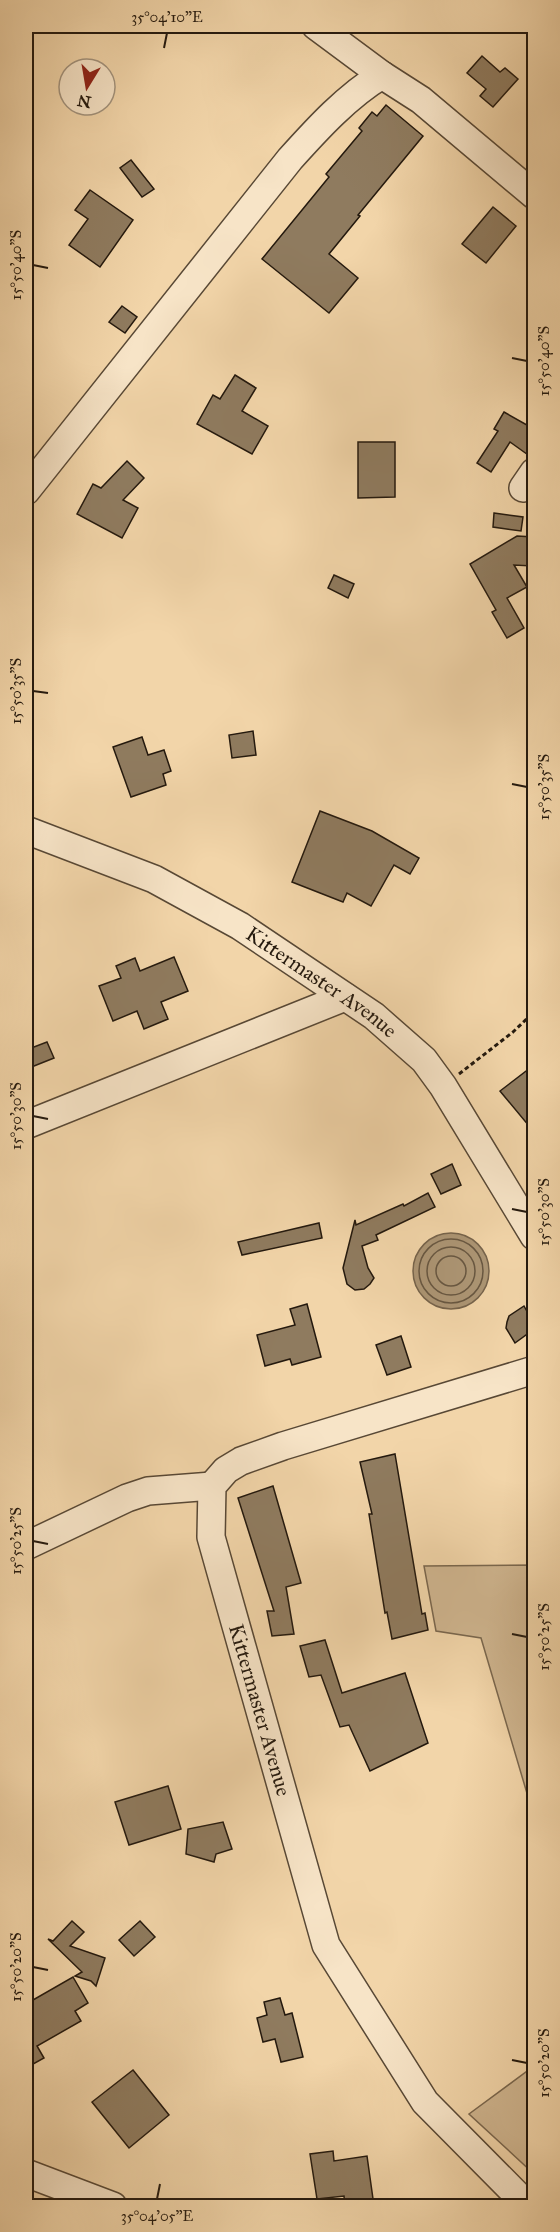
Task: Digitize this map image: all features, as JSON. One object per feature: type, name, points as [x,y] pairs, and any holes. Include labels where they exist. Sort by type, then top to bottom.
[{"type":"street","points":[[316,26],[382,75],[421,100],[534,195]]},
{"type":"street","points":[[26,491],[290,159],[310,136],[365,85],[382,75]]},
{"type":"street","name":"Kittermaster Avenue","points":[[26,830],[154,879],[240,926],[374,1016],[424,1060],[443,1086],[534,1236]]},
{"type":"street","points":[[26,1125],[345,997]]},
{"type":"street","points":[[26,1546],[127,1498],[148,1491],[212,1486],[226,1470],[241,1461],[283,1446],[534,1370]]},
{"type":"street","name":"Kittermaster Avenue","points":[[212,1486],[211,1537],[326,1945],[425,2102],[528,2206]]},
{"type":"street","points":[[26,2173],[112,2206]]},
{"type":"path","points":[[443,1086],[513,1032],[534,1012]]},
{"type":"shaded area","points":[[534,1565],[534,1817],[481,1638],[436,1631],[424,1566]]},
{"type":"shaded area","points":[[534,2066],[534,2174],[469,2114]]},
{"type":"water","points":[[451,1233],[466,1236],[478,1244],[486,1256],[489,1271],[486,1286],[478,1298],[466,1306],[451,1309],[436,1306],[424,1298],[416,1286],[413,1271],[416,1256],[424,1244],[436,1236]]},
{"type":"building","points":[[482,56],[500,72],[505,68],[518,79],[493,107],[480,96],[486,89],[467,73]]},
{"type":"building","points":[[386,105],[423,136],[329,254],[358,278],[329,313],[262,259],[329,177],[326,174],[362,131],[359,128],[372,112],[377,116]]},
{"type":"building","points":[[131,160],[154,189],[142,197],[120,168]]},
{"type":"building","points":[[90,190],[133,220],[100,267],[69,245],[88,219],[75,210]]},
{"type":"building","points":[[493,207],[516,226],[486,263],[462,244]]},
{"type":"building","points":[[122,306],[137,317],[125,333],[109,322]]},
{"type":"building","points":[[235,375],[256,388],[242,411],[268,426],[252,454],[197,424],[213,395],[220,399]]},
{"type":"building","points":[[504,412],[534,429],[534,456],[531,457],[510,442],[491,472],[477,463],[498,431],[494,429]]},
{"type":"building","points":[[358,442],[395,442],[395,497],[358,498]]},
{"type":"building","points":[[127,461],[144,478],[123,500],[138,508],[122,538],[77,514],[93,484],[101,488]]},
{"type":"building","points":[[494,513],[523,517],[521,531],[493,527]]},
{"type":"building","points":[[517,536],[534,537],[533,566],[514,565],[527,587],[507,598],[524,628],[507,638],[492,612],[496,610],[470,564]]},
{"type":"building","points":[[334,575],[354,584],[348,598],[328,588]]},
{"type":"building","points":[[253,731],[256,755],[232,758],[229,735]]},
{"type":"building","points":[[142,737],[148,755],[164,750],[171,771],[163,774],[166,785],[131,797],[113,747]]},
{"type":"building","points":[[320,811],[372,831],[419,858],[410,874],[394,865],[371,906],[347,893],[343,902],[292,882]]},
{"type":"building","points":[[174,957],[188,991],[161,1002],[168,1019],[144,1029],[137,1011],[113,1021],[99,986],[121,978],[116,966],[135,958],[140,971]]},
{"type":"building","points":[[47,1042],[54,1058],[29,1068],[26,1050]]},
{"type":"building","points":[[534,1065],[534,1132],[500,1091]]},
{"type":"building","points":[[452,1164],[461,1185],[441,1194],[431,1174]]},
{"type":"building","points":[[428,1193],[435,1207],[376,1235],[378,1240],[362,1246],[368,1268],[374,1278],[370,1284],[364,1289],[355,1290],[347,1284],[343,1268],[355,1220],[356,1225],[403,1204],[404,1206]]},
{"type":"building","points":[[319,1223],[322,1238],[242,1255],[238,1242]]},
{"type":"building","points":[[307,1304],[321,1357],[292,1365],[290,1359],[265,1366],[257,1335],[295,1325],[290,1309]]},
{"type":"building","points":[[524,1306],[534,1324],[534,1329],[515,1343],[506,1328],[507,1322],[509,1316]]},
{"type":"building","points":[[401,1336],[411,1367],[387,1375],[376,1345]]},
{"type":"building","points":[[395,1454],[422,1614],[425,1613],[428,1630],[392,1639],[387,1612],[385,1613],[369,1514],[372,1514],[360,1462]]},
{"type":"building","points":[[273,1486],[301,1583],[286,1587],[294,1634],[272,1636],[267,1611],[274,1611],[238,1498]]},
{"type":"building","points":[[325,1640],[342,1693],[405,1673],[428,1743],[370,1771],[349,1725],[340,1727],[321,1675],[309,1677],[300,1646]]},
{"type":"building","points":[[168,1786],[181,1829],[129,1845],[115,1802]]},
{"type":"building","points":[[223,1822],[232,1849],[216,1854],[214,1862],[186,1854],[188,1829]]},
{"type":"building","points":[[72,1921],[84,1932],[70,1946],[105,1958],[96,1986],[91,1981],[75,1976],[82,1972],[48,1939],[53,1941]]},
{"type":"building","points":[[140,1921],[155,1937],[134,1956],[119,1940]]},
{"type":"building","points":[[73,1977],[88,2003],[75,2011],[81,2021],[37,2046],[44,2058],[26,2068],[26,2004]]},
{"type":"building","points":[[280,1998],[285,2015],[292,2013],[303,2057],[281,2062],[275,2039],[263,2042],[257,2018],[267,2015],[264,2002]]},
{"type":"building","points":[[133,2070],[169,2115],[129,2148],[92,2102]]},
{"type":"building","points":[[333,2151],[334,2161],[367,2156],[374,2206],[345,2206],[344,2196],[317,2199],[310,2154]]}]
